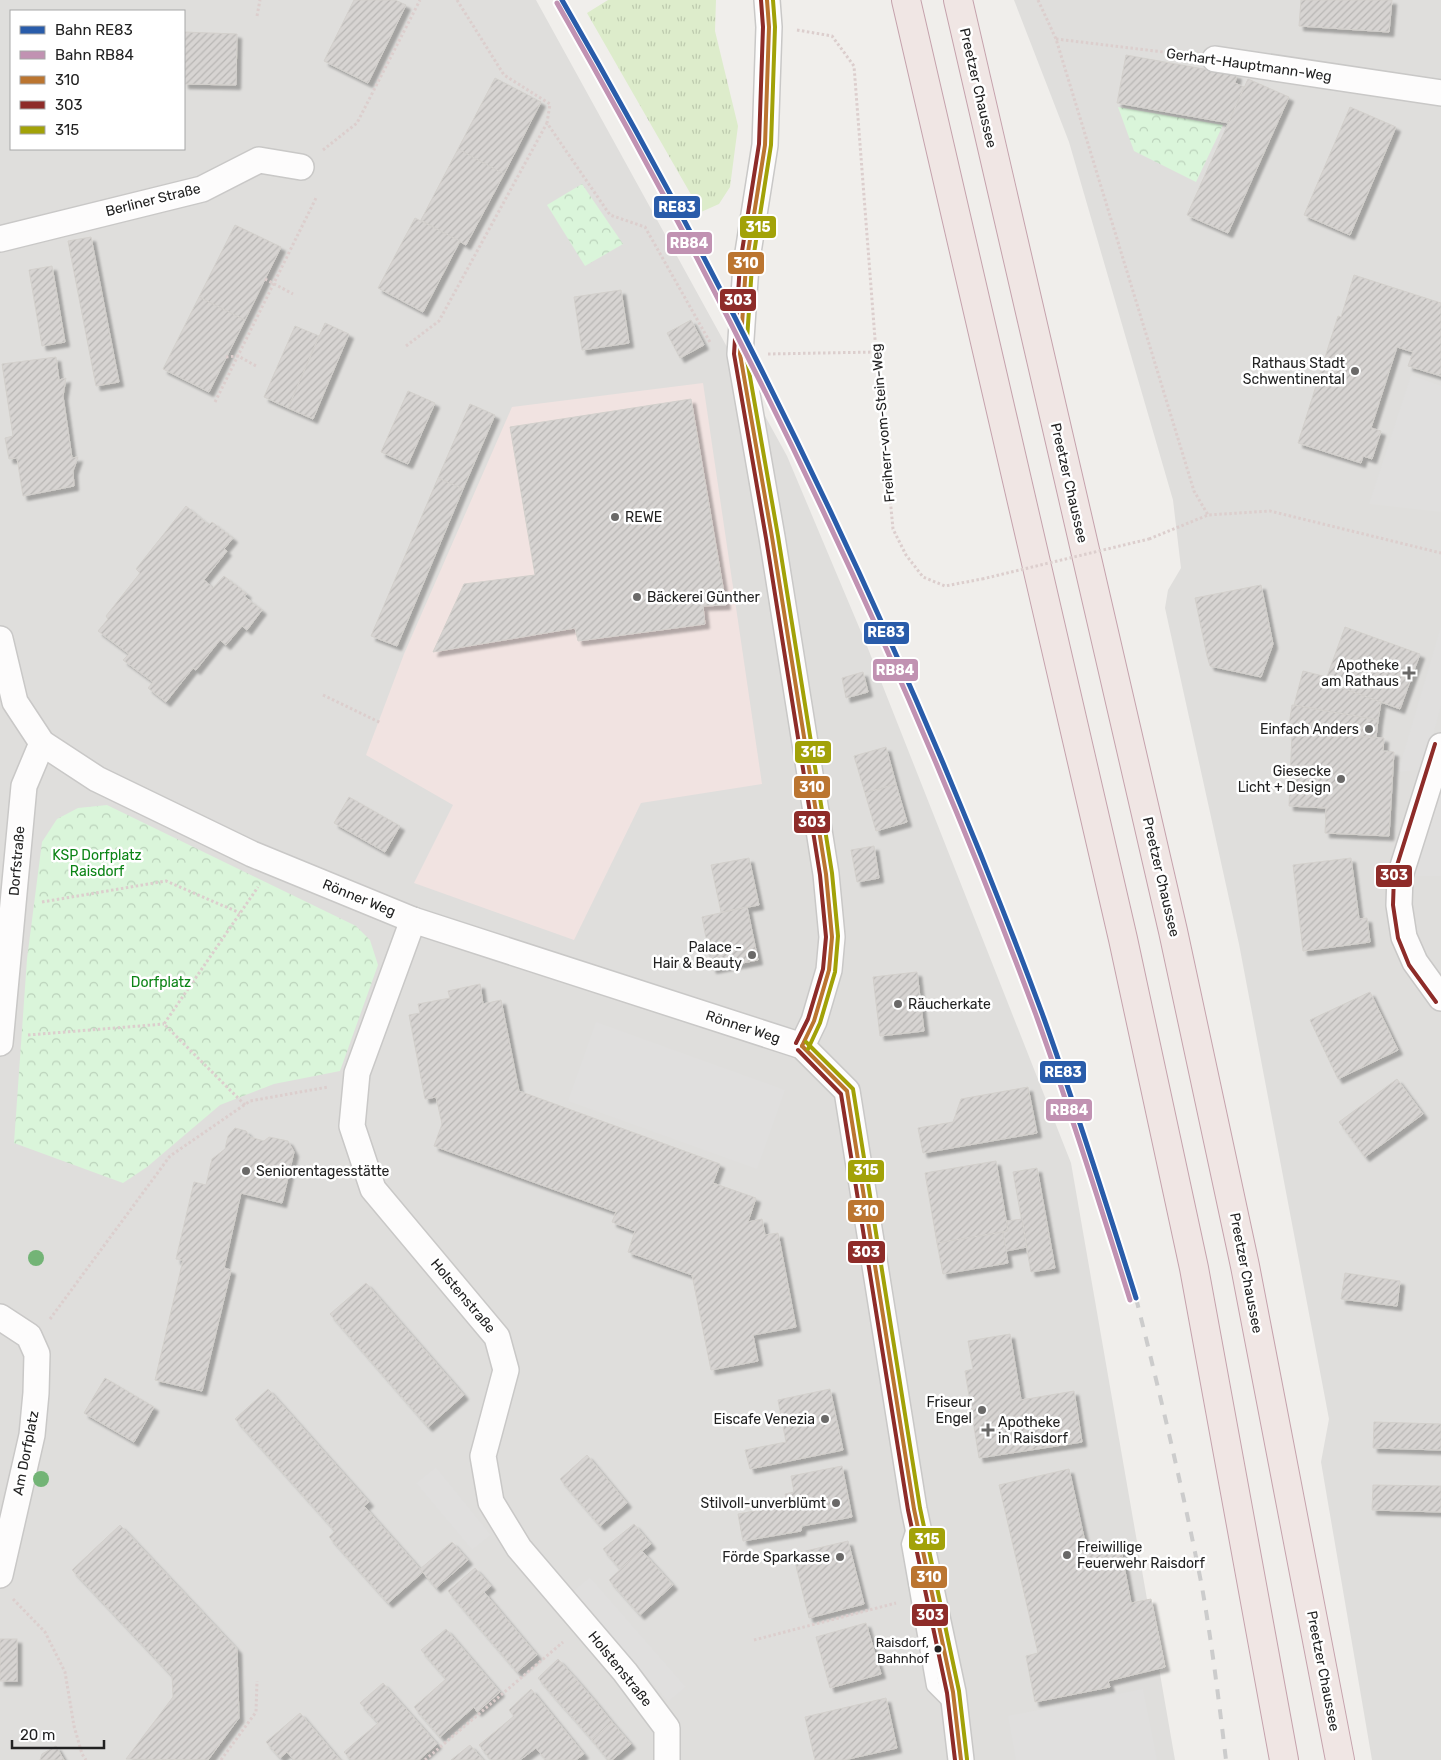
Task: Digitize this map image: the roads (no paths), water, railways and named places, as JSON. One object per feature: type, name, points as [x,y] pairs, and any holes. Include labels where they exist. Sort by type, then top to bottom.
[{"type":"highway","points":[[906,0],[1130,968],[1194,1268],[1284,1760]]},
{"type":"highway","name":"Preetzer Chaussee","points":[[958,0],[1175,940],[1245,1266],[1340,1760]]},
{"type":"street","points":[[767,0],[769,27],[765,145],[746,265],[740,354],[772,537],[826,874],[832,937],[828,970],[814,1021],[802,1046],[847,1091],[916,1519],[955,1707],[961,1760]]},
{"type":"street","name":"Gerhart-Hauptmann-Weg","points":[[1216,59],[1441,93]]},
{"type":"street","name":"Berliner Straße","points":[[0,239],[202,189],[259,160],[301,168]]},
{"type":"street","name":"Rönner Weg","points":[[0,639],[15,702],[42,742],[97,779],[252,854],[412,920],[802,1046]]},
{"type":"street","name":"Dorfstraße","points":[[0,1043],[24,786],[42,742]]},
{"type":"street","points":[[1441,746],[1400,876],[1398,905],[1404,937],[1415,962],[1441,998]]},
{"type":"street","name":"Holstenstraße","points":[[412,920],[357,1073],[352,1126],[373,1189],[497,1337],[506,1370],[483,1456],[491,1502],[519,1548],[625,1672],[666,1728],[667,1760]]},
{"type":"street","name":"Am Dorfplatz","points":[[0,1317],[29,1336],[37,1354],[32,1435],[3,1584]]},
{"type":"lane","points":[[916,1519],[908,1544],[933,1686],[955,1707]]},
{"type":"railway","points":[[1136,1298],[1171,1442],[1202,1587],[1226,1760]]},
{"type":"rail line","name":"RE83","points":[[562,0],[631,122],[762,370],[882,624],[992,882],[1042,1013],[1079,1119],[1136,1298]]},
{"type":"rail line","name":"RB84","points":[[557,3],[626,125],[756,373],[876,626],[986,884],[1036,1015],[1073,1121],[1130,1300]]},
{"type":"place","name":"Rathaus Stadt Schwentinental","points":[[1355,371]]},
{"type":"place","name":"REWE","points":[[615,517]]},
{"type":"place","name":"Bäckerei Günther","points":[[637,597]]},
{"type":"place","name":"Apotheke am Rathaus","points":[[1409,673]]},
{"type":"place","name":"Einfach Anders","points":[[1369,729]]},
{"type":"place","name":"Giesecke Licht + Design","points":[[1341,779]]},
{"type":"place","name":"Palace - Hair & Beauty","points":[[752,955]]},
{"type":"place","name":"Räucherkate","points":[[898,1004]]},
{"type":"place","name":"Seniorentagesstätte","points":[[246,1171]]},
{"type":"place","name":"Friseur Engel","points":[[982,1410]]},
{"type":"place","name":"Eiscafe Venezia","points":[[825,1419]]},
{"type":"place","name":"Apotheke in Raisdorf","points":[[988,1430]]},
{"type":"place","name":"Stilvoll-unverblümt","points":[[836,1503]]},
{"type":"place","name":"Freiwillige Feuerwehr Raisdorf","points":[[1067,1555]]},
{"type":"place","name":"Förde Sparkasse","points":[[840,1557]]},
{"type":"place","name":"Raisdorf, Bahnhof","points":[[938,1649]]},
{"type":"park label","name":"KSP Dorfplatz Raisdorf","points":[[97,864]]},
{"type":"park label","name":"Dorfplatz","points":[[161,982]]}]
